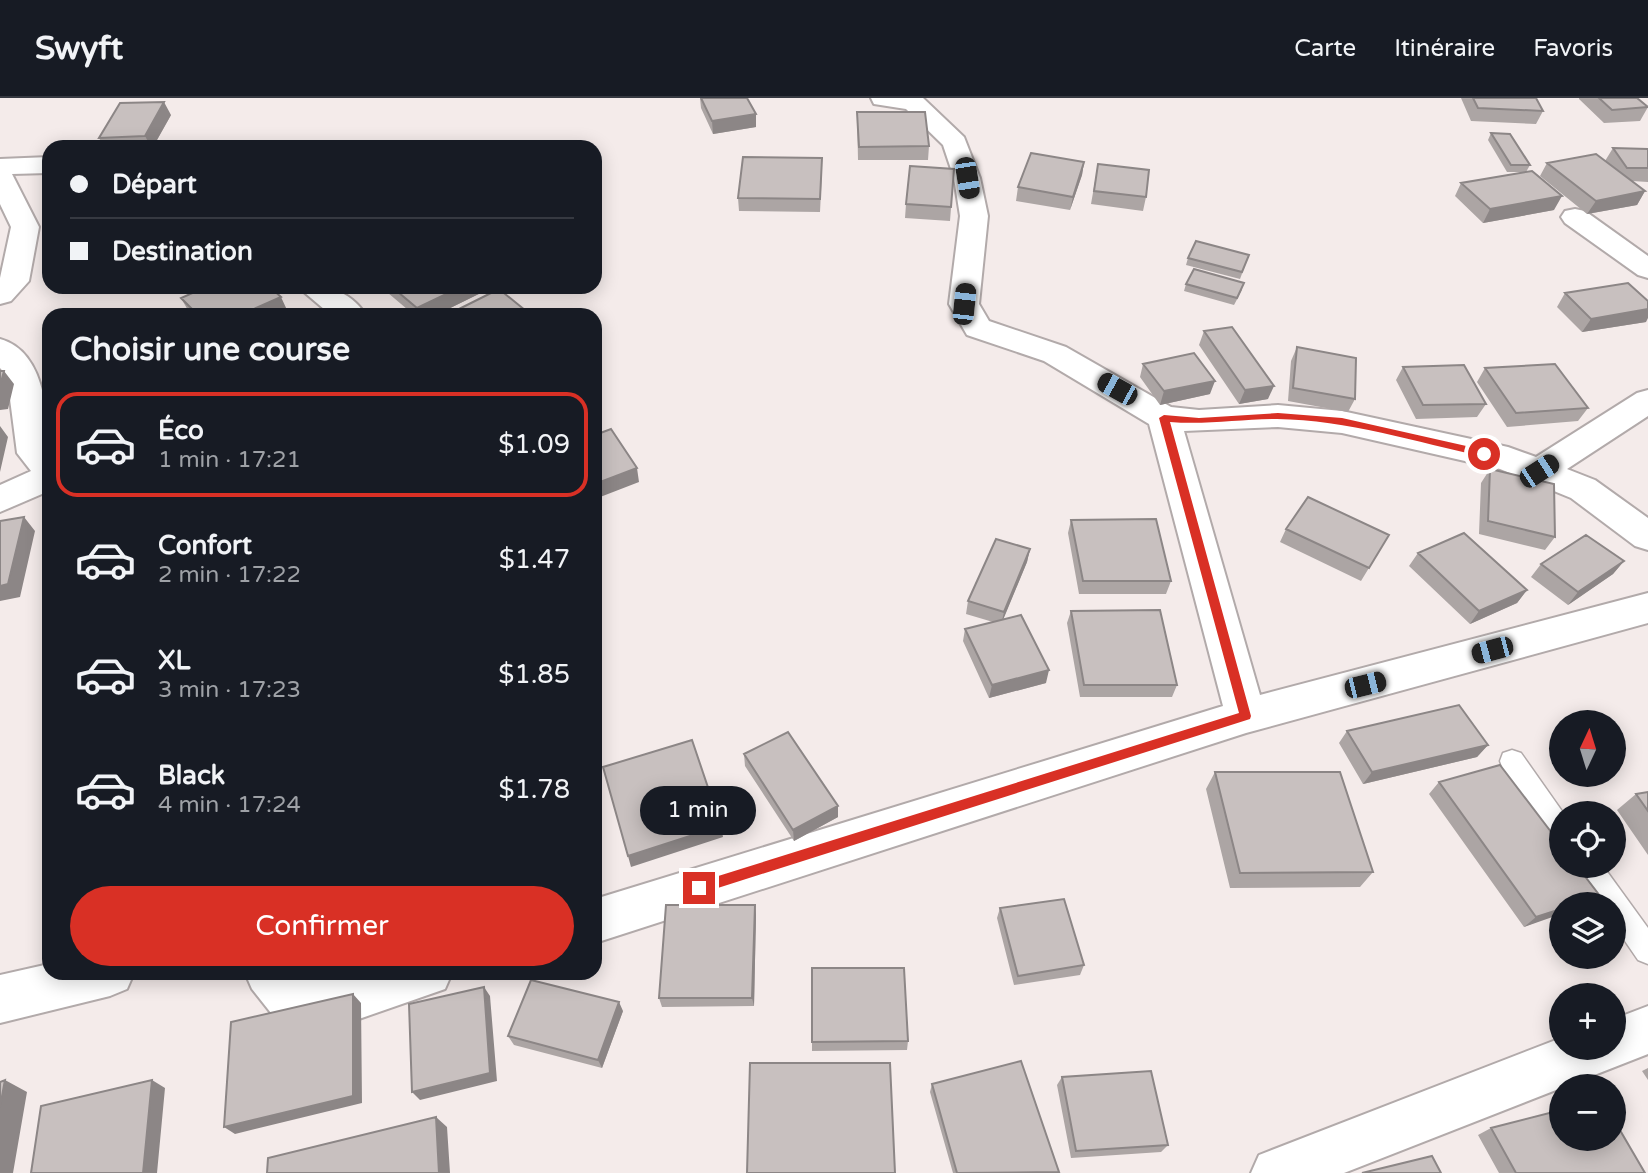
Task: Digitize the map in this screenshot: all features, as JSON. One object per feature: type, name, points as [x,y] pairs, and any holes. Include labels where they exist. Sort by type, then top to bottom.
[{"type":"street","points":[[883,99],[914,103],[955,142],[967,178],[974,216],[964,304],[978,328],[1055,354],[1164,418],[1199,421],[1278,416],[1342,422],[1508,459],[1583,489],[1648,537]]},
{"type":"street","points":[[0,167],[42,165]]},
{"type":"street","points":[[0,176],[25,227],[14,281],[0,295]]},
{"type":"street","points":[[1576,217],[1648,269]]},
{"type":"street","points":[[322,294],[342,308]]},
{"type":"street","points":[[0,349],[23,373],[34,453],[42,462]]},
{"type":"street","points":[[1539,471],[1648,401]]},
{"type":"street","points":[[1164,418],[1245,716]]},
{"type":"street","points":[[0,499],[42,480]]},
{"type":"street","points":[[602,918],[1245,716],[1648,608]]},
{"type":"street","points":[[0,999],[80,980]]},
{"type":"street","points":[[275,980],[288,996],[356,996],[406,980]]},
{"type":"street","points":[[1626,1038],[1648,1030]]},
{"type":"street","points":[[1276,1173],[1569,1060]]},
{"type":"lane","points":[[1512,761],[1549,813]]},
{"type":"lane","points":[[1596,878],[1648,951]]},
{"type":"building","points":[[701,98],[747,98],[756,114],[712,121]]},
{"type":"building","points":[[1473,98],[1536,98],[1543,111],[1478,108]]},
{"type":"building","points":[[1599,98],[1637,98],[1648,107],[1612,110]]},
{"type":"building","points":[[164,102],[145,136],[99,138],[120,103]]},
{"type":"building","points":[[857,112],[925,112],[929,146],[859,147]]},
{"type":"building","points":[[1491,133],[1510,134],[1530,165],[1511,165]]},
{"type":"building","points":[[1613,148],[1648,149],[1648,168],[1627,168]]},
{"type":"building","points":[[1031,153],[1084,162],[1073,197],[1018,187]]},
{"type":"building","points":[[1596,154],[1645,191],[1596,201],[1547,163]]},
{"type":"building","points":[[743,157],[822,158],[820,199],[738,198]]},
{"type":"building","points":[[1098,164],[1149,170],[1146,197],[1094,191]]},
{"type":"building","points":[[910,166],[954,169],[951,207],[906,204]]},
{"type":"building","points":[[1532,171],[1562,196],[1490,209],[1461,183]]},
{"type":"building","points":[[1196,241],[1249,255],[1242,272],[1188,258]]},
{"type":"building","points":[[1194,269],[1244,283],[1237,298],[1186,284]]},
{"type":"building","points":[[1628,283],[1648,301],[1648,309],[1591,319],[1565,293]]},
{"type":"building","points":[[190,294],[278,294],[281,297],[256,308],[191,308],[181,298]]},
{"type":"building","points":[[400,294],[446,294],[417,308]]},
{"type":"building","points":[[489,294],[505,294],[522,308],[461,308]]},
{"type":"building","points":[[1232,327],[1274,386],[1245,390],[1204,331]]},
{"type":"building","points":[[1297,347],[1356,358],[1355,399],[1293,388]]},
{"type":"building","points":[[1194,353],[1215,381],[1164,391],[1143,364]]},
{"type":"building","points":[[1555,364],[1588,408],[1516,413],[1485,368]]},
{"type":"building","points":[[1464,365],[1486,404],[1423,405],[1403,367]]},
{"type":"building","points":[[611,429],[637,468],[602,481],[602,432]]},
{"type":"building","points":[[1490,469],[1554,484],[1555,537],[1488,521]]},
{"type":"building","points":[[1308,497],[1389,535],[1369,568],[1286,529]]},
{"type":"building","points":[[24,517],[8,584],[0,586],[0,521]]},
{"type":"building","points":[[1156,519],[1171,581],[1083,581],[1071,520]]},
{"type":"building","points":[[1464,533],[1527,590],[1479,611],[1418,553]]},
{"type":"building","points":[[1586,535],[1624,561],[1578,592],[1541,564]]},
{"type":"building","points":[[996,539],[1030,549],[1004,612],[968,601]]},
{"type":"building","points":[[1160,610],[1177,685],[1084,685],[1071,611]]},
{"type":"building","points":[[1021,615],[1049,670],[992,685],[965,629]]},
{"type":"building","points":[[1459,705],[1488,745],[1372,772],[1347,731]]},
{"type":"building","points":[[788,732],[838,806],[793,830],[744,754]]},
{"type":"building","points":[[692,740],[721,826],[628,856],[603,767]]},
{"type":"building","points":[[1500,765],[1549,829],[1549,878],[1586,878],[1597,892],[1549,892],[1549,913],[1536,917],[1439,782]]},
{"type":"building","points":[[1215,772],[1340,772],[1373,872],[1240,873]]},
{"type":"building","points":[[1648,792],[1648,811],[1636,794]]},
{"type":"building","points":[[1064,899],[1084,965],[1018,976],[1000,908]]},
{"type":"building","points":[[666,905],[755,905],[752,998],[659,998]]},
{"type":"building","points":[[812,968],[904,968],[908,1041],[812,1042]]},
{"type":"building","points":[[531,980],[619,1002],[598,1060],[508,1036]]},
{"type":"building","points":[[484,987],[490,1073],[412,1092],[409,1004]]},
{"type":"building","points":[[353,994],[353,1096],[224,1127],[231,1022]]},
{"type":"building","points":[[1021,1061],[1059,1172],[957,1173],[932,1084]]},
{"type":"building","points":[[750,1063],[890,1063],[895,1173],[747,1173]]},
{"type":"building","points":[[1151,1071],[1168,1145],[1076,1151],[1062,1077]]},
{"type":"building","points":[[5,1080],[0,1107],[0,1082]]},
{"type":"building","points":[[152,1080],[143,1173],[31,1173],[41,1106]]},
{"type":"building","points":[[1549,1113],[1549,1151],[1626,1151],[1626,1141],[1645,1173],[1516,1173],[1491,1128]]},
{"type":"building","points":[[436,1117],[439,1173],[267,1173],[268,1158]]},
{"type":"building","points":[[1432,1156],[1441,1173],[1362,1173]]},
{"type":"route","points":[[699,888],[1245,716],[1164,418],[1199,421],[1278,416],[1342,422],[1484,454]]}]
